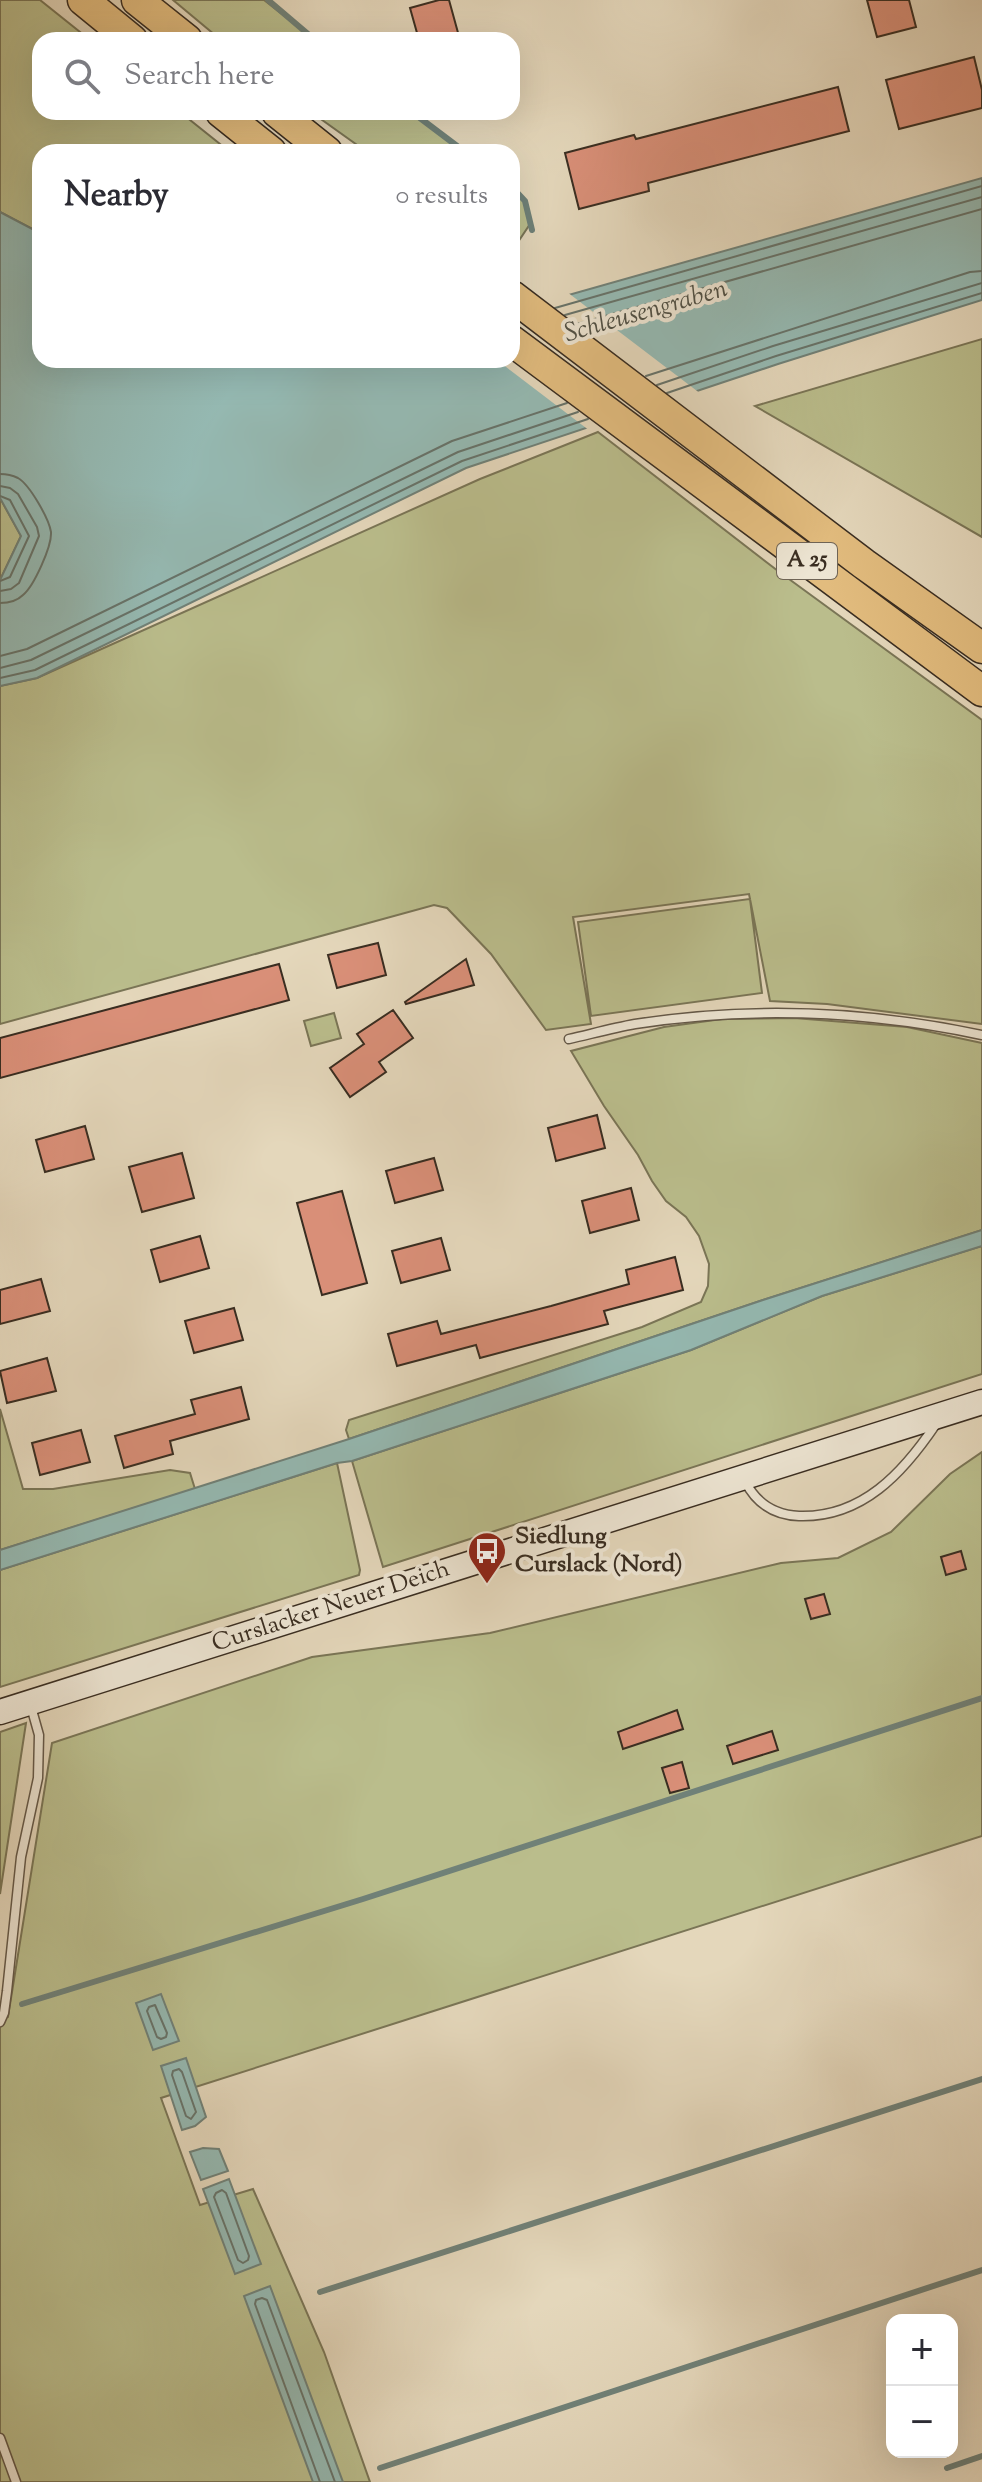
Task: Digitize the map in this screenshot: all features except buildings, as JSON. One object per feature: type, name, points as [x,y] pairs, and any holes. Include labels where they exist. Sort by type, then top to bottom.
[{"type":"highway","points":[[83,0],[122,32]]},
{"type":"highway","points":[[137,0],[177,32]]},
{"type":"highway","points":[[231,120],[261,144]]},
{"type":"highway","points":[[287,120],[317,144]]},
{"type":"highway","name":"A 25","points":[[520,302],[852,555],[982,648]]},
{"type":"highway","name":"A 25","points":[[520,347],[982,691]]},
{"type":"street","name":"Curslacker Neuer Deich","points":[[0,1712],[982,1402]]},
{"type":"lane","points":[[569,1039],[633,1025],[693,1017],[765,1013],[897,1019],[982,1035]]},
{"type":"lane","points":[[743,1477],[759,1501],[785,1515],[811,1516],[849,1508],[873,1495],[891,1479],[910,1459],[942,1414]]},
{"type":"lane","points":[[0,2022],[7,1991],[23,1847],[38,1778],[39,1735],[30,1703]]},
{"type":"lane","points":[[0,2438],[16,2482]]},
{"type":"green space","points":[[0,0],[40,0],[80,32],[32,32],[32,120],[190,120],[220,144],[32,144],[32,229],[0,212]]},
{"type":"green space","points":[[173,0],[264,0],[305,32],[211,32]]},
{"type":"green space","points":[[322,120],[423,120],[454,144],[356,144]]},
{"type":"green space","points":[[520,196],[525,201],[530,224],[520,239]]},
{"type":"green space","points":[[982,339],[982,537],[755,406]]},
{"type":"green space","points":[[598,432],[778,571],[982,720],[982,1024],[827,1004],[770,1001],[749,894],[573,917],[591,1024],[546,1030],[491,954],[447,908],[434,905],[0,1024],[0,686],[37,678],[480,479]]},
{"type":"green space","points":[[0,498],[21,536],[0,580]]},
{"type":"green space","points":[[750,899],[762,993],[591,1016],[578,922]]},
{"type":"green space","points":[[334,1013],[341,1038],[311,1046],[304,1021]]},
{"type":"green space","points":[[794,1018],[907,1027],[982,1043],[982,1230],[349,1439],[346,1430],[349,1420],[642,1327],[701,1302],[708,1286],[709,1264],[699,1236],[686,1217],[666,1201],[652,1181],[571,1051],[664,1027],[722,1019]]},
{"type":"green space","points":[[982,1246],[982,1374],[383,1567],[352,1461],[691,1350],[822,1296]]},
{"type":"green space","points":[[0,1409],[23,1489],[53,1489],[170,1470],[190,1473],[195,1489],[0,1550]]},
{"type":"green space","points":[[982,1452],[982,1836],[161,2098],[200,2205],[253,2189],[324,2352],[370,2482],[0,2482],[0,2019],[8,2017],[52,1743],[312,1657],[490,1633],[781,1563],[838,1558],[891,1532],[950,1474]]},
{"type":"green space","points":[[337,1463],[359,1575],[0,1687],[0,1570]]},
{"type":"green space","points":[[26,1723],[0,1894],[0,1732]]},
{"type":"water","name":"Schleusengraben","points":[[982,178],[982,300],[466,468],[37,678],[0,686],[0,580],[21,536],[0,498],[0,212],[32,229],[32,368],[520,368],[520,309]]},
{"type":"water","points":[[982,1230],[982,1246],[822,1296],[691,1350],[352,1461],[337,1463],[0,1570],[0,1550],[349,1439]]},
{"type":"water","points":[[161,1994],[179,2041],[153,2050],[136,2003]]},
{"type":"water","points":[[186,2058],[206,2117],[195,2126],[182,2130],[161,2066]]},
{"type":"water","points":[[203,2148],[219,2149],[228,2171],[201,2180],[190,2152]]},
{"type":"water","points":[[229,2179],[261,2264],[235,2274],[203,2189]]},
{"type":"water","points":[[270,2286],[343,2482],[313,2482],[244,2296]]},
{"type":"pier","points":[[567,292],[701,394],[590,431],[507,368],[520,368],[520,305]]},
{"type":"waterway","points":[[268,0],[306,32]]},
{"type":"waterway","points":[[423,120],[454,144]]},
{"type":"waterway","points":[[520,196],[525,201],[532,230]]},
{"type":"waterway","points":[[22,2004],[363,1899],[982,1698]]},
{"type":"waterway","points":[[320,2292],[982,2079]]},
{"type":"waterway","points":[[380,2468],[982,2270]]},
{"type":"waterway","points":[[947,2468],[982,2456]]},
{"type":"place","name":"Siedlung Curslack (Nord)","points":[[487,1585]]}]
